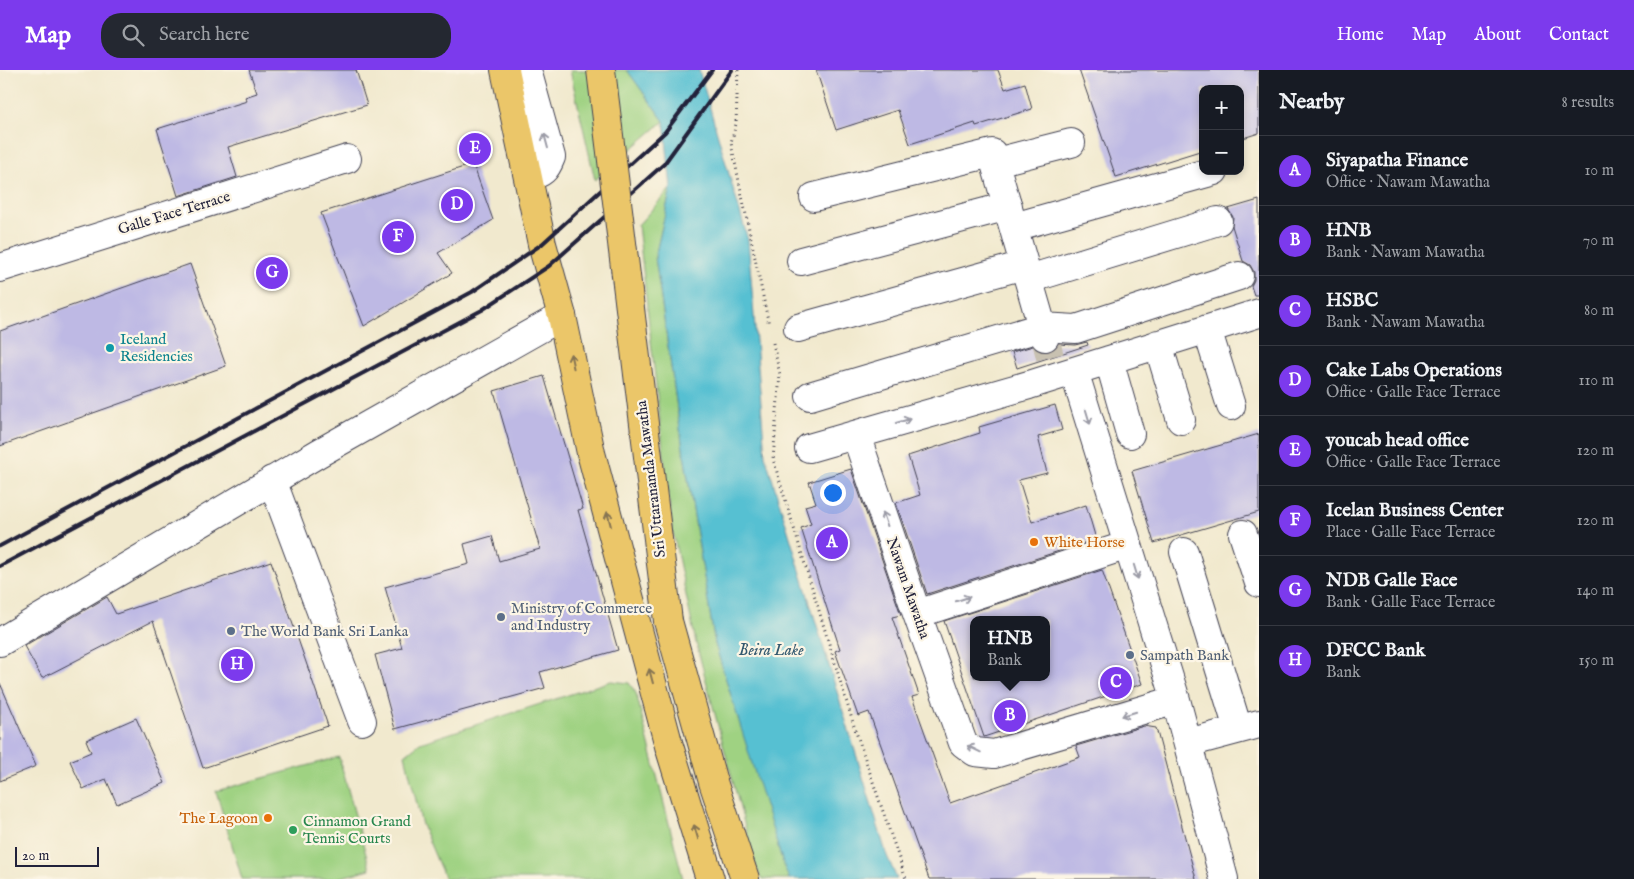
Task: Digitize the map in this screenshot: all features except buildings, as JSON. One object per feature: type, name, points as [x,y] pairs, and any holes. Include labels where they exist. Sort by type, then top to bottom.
[{"type":"main road","points":[[505,70],[542,244],[562,316],[591,453],[669,746],[710,879]]},
{"type":"main road","name":"Sri Uttarananda Mawatha","points":[[601,70],[668,621],[713,782],[745,879]]},
{"type":"street","points":[[528,70],[551,158],[547,168],[539,175],[528,176]]},
{"type":"street","points":[[996,162],[1071,143]]},
{"type":"street","points":[[814,197],[988,152],[992,153],[1026,272],[1053,354],[1128,545],[1176,700],[1224,879]]},
{"type":"street","name":"Galle Face Terrace","points":[[0,268],[348,159]]},
{"type":"street","points":[[801,261],[1011,217],[1199,174]]},
{"type":"street","points":[[798,328],[1026,272],[1218,220]]},
{"type":"street","points":[[809,448],[856,435],[1053,354],[1076,329],[1239,276]]},
{"type":"street","points":[[810,396],[1053,354],[1109,360],[1259,313]]},
{"type":"street","points":[[0,642],[272,480],[562,316]]},
{"type":"street","points":[[1207,329],[1231,406]]},
{"type":"street","points":[[1158,344],[1181,420]]},
{"type":"street","points":[[1109,360],[1130,434]]},
{"type":"street","name":"Nawam Mawatha","points":[[856,435],[916,614],[963,743],[975,752],[994,754],[1176,700]]},
{"type":"street","points":[[272,480],[362,721]]},
{"type":"street","points":[[1243,534],[1259,583]]},
{"type":"street","points":[[916,614],[1128,545]]},
{"type":"street","points":[[1184,552],[1249,726],[1188,743]]},
{"type":"path","points":[[738,70],[736,124],[731,143],[770,326]]},
{"type":"path","points":[[772,336],[780,375],[772,459],[854,726],[906,879]]},
{"type":"green space","points":[[570,70],[627,70],[664,121],[595,180]]},
{"type":"green space","points":[[671,188],[655,257],[682,442],[715,644],[789,879],[761,879],[755,864],[696,643],[672,528],[638,225]]},
{"type":"green space","points":[[611,681],[629,683],[636,693],[683,879],[445,879],[422,825],[405,755],[420,743]]},
{"type":"green space","name":"Cinnamon Grand Tennis Courts","points":[[339,757],[370,869],[335,879],[242,879],[216,791]]},
{"type":"water","name":"Beira Lake","points":[[627,70],[699,70],[748,240],[765,455],[887,856],[897,879],[789,879],[782,860],[715,644],[682,442],[655,257],[671,188],[664,121]]},
{"type":"tunnel","points":[[1045,337],[1050,357]]},
{"type":"railway","points":[[0,546],[472,292],[542,244],[665,132],[712,70]]},
{"type":"railway","points":[[0,566],[482,310],[549,266],[664,164],[732,70]]},
{"type":"place","name":"youcab head office","points":[[475,149]]},
{"type":"place","name":"Cake Labs Operations","points":[[457,205]]},
{"type":"place","name":"Icelan Business Center","points":[[398,237]]},
{"type":"place","name":"NDB Galle Face","points":[[272,273]]},
{"type":"place","name":"Iceland Residencies","points":[[110,348]]},
{"type":"place","name":"White Horse","points":[[1034,542]]},
{"type":"place","name":"Siyapatha Finance","points":[[832,543]]},
{"type":"place","name":"Ministry of Commerce and Industry","points":[[501,617]]},
{"type":"place","name":"The World Bank Sri Lanka","points":[[231,631]]},
{"type":"place","name":"Sampath Bank","points":[[1130,655]]},
{"type":"place","name":"DFCC Bank","points":[[237,665]]},
{"type":"place","name":"HSBC","points":[[1116,683]]},
{"type":"place","name":"HNB","points":[[1010,716]]},
{"type":"place","name":"The Lagoon","points":[[268,818]]},
{"type":"place","name":"Cinnamon Grand Tennis Courts","points":[[293,830]]}]
